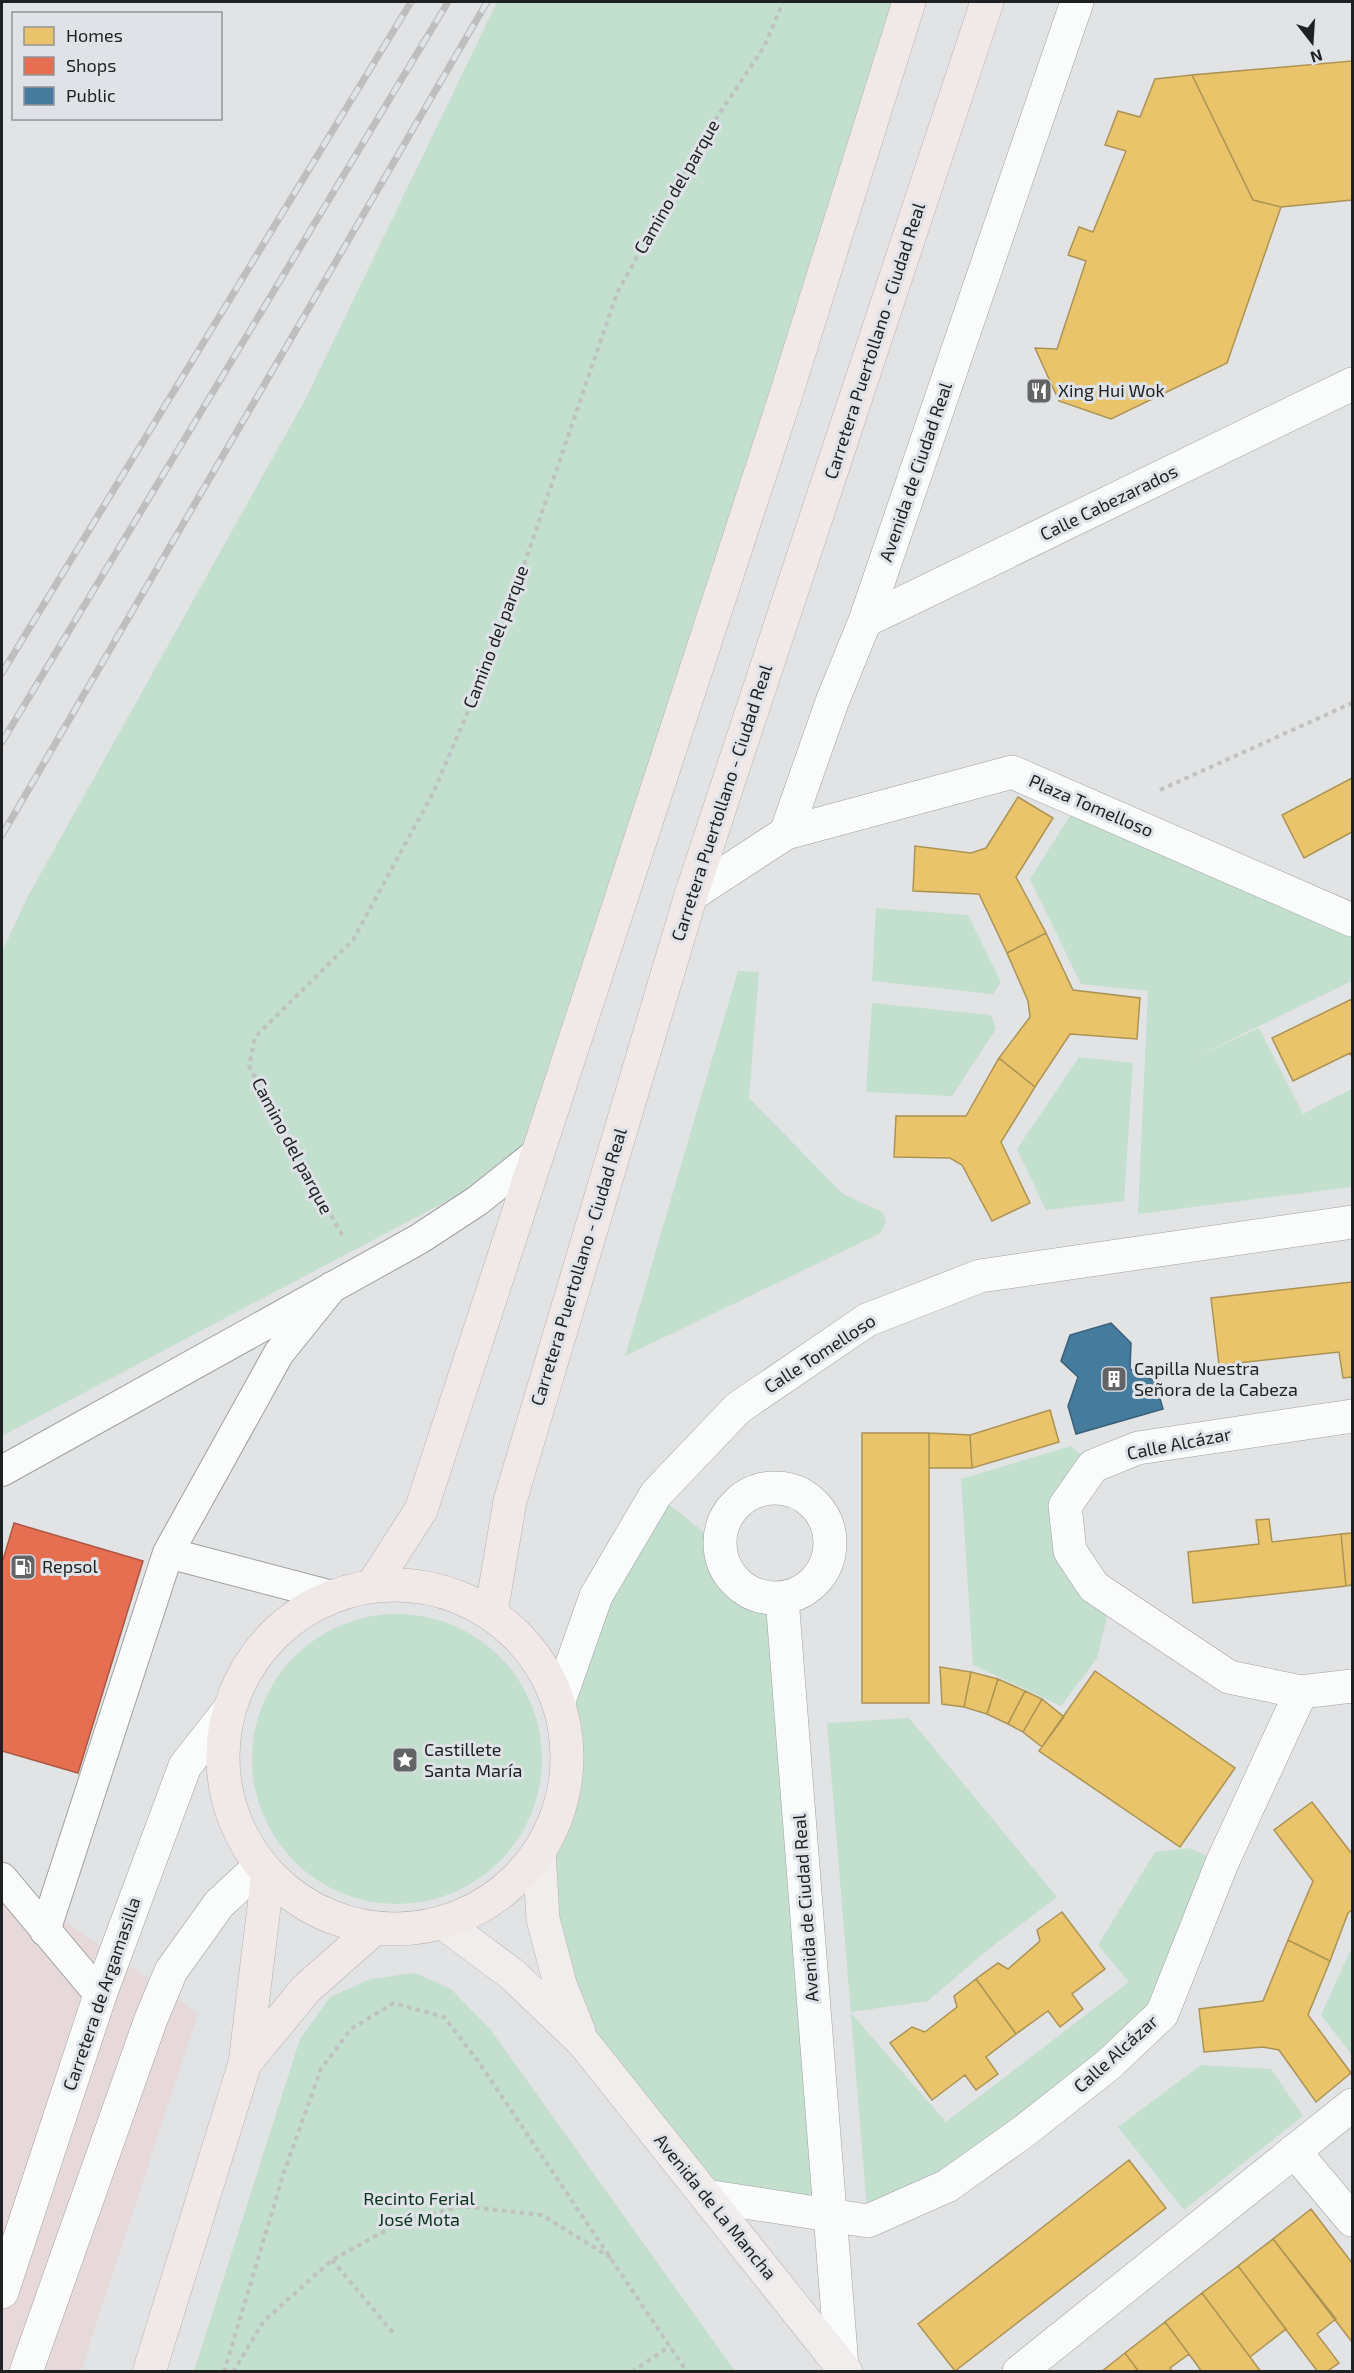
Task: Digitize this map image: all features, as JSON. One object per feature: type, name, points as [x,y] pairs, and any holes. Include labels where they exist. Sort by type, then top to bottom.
[{"type":"highway","points":[[372,1586],[421,1510],[783,404],[909,2]]},
{"type":"highway","name":"Carretera Puertollano - Ciudad Real","points":[[491,1613],[510,1501],[691,895],[987,2]]},
{"type":"highway","points":[[372,1586],[413,1586],[434,1590],[454,1595],[491,1613],[520,1636],[543,1667],[559,1701],[567,1739],[566,1778],[557,1817],[539,1852],[512,1882],[479,1906],[442,1922],[409,1928],[375,1928],[336,1918],[299,1900],[264,1870],[239,1830],[226,1792],[222,1751],[229,1710],[244,1674],[267,1641],[297,1615],[332,1596],[372,1586]]},
{"type":"highway","points":[[149,2372],[245,2063],[264,1870]]},
{"type":"highway","points":[[245,2063],[306,1989],[375,1928]]},
{"type":"main road","name":"Avenida de La Mancha","points":[[539,1852],[543,1919],[560,1984],[583,2042]]},
{"type":"main road","name":"Avenida de La Mancha","points":[[442,1922],[513,1975],[583,2042],[844,2369]]},
{"type":"street","name":"Avenida de Ciudad Real","points":[[786,833],[832,702],[865,621],[1077,2]]},
{"type":"street","name":"Calle Cabezarados","points":[[865,621],[1353,384]]},
{"type":"street","name":"Plaza Tomelloso","points":[[786,833],[1012,772],[1353,920]]},
{"type":"street","points":[[691,895],[786,833]]},
{"type":"street","name":"Calle Tomelloso","points":[[559,1701],[596,1596],[656,1494],[738,1408],[867,1320],[980,1276],[1353,1222]]},
{"type":"street","name":"Calle Alcázar","points":[[1353,1416],[1138,1449],[1093,1466],[1065,1506],[1070,1551],[1094,1587],[1229,1677],[1301,1692],[1353,1686]]},
{"type":"street","name":"Avenida de Ciudad Real","points":[[782,1598],[844,2369]]},
{"type":"street","name":"Calle Alcázar","points":[[830,2217],[868,2221],[947,2186],[1023,2132],[1108,2065],[1162,2014],[1222,1863],[1301,1692]]},
{"type":"street","name":"Carretera de Argamasilla","points":[[2,2292],[100,1995],[185,1766],[229,1710]]},
{"type":"street","points":[[26,2372],[151,2019],[171,1971],[219,1904],[264,1870]]},
{"type":"street","points":[[1018,2372],[1353,2105]]},
{"type":"street","points":[[1294,2151],[1353,2220]]},
{"type":"street","points":[[706,2196],[830,2217]]},
{"type":"lane","points":[[2,1471],[419,1239],[477,1201],[536,1154]]},
{"type":"lane","points":[[45,1931],[168,1552],[279,1353],[332,1287]]},
{"type":"lane","points":[[168,1552],[332,1596]]},
{"type":"lane","points":[[2,1878],[100,1995]]},
{"type":"path","name":"Camino del parque","points":[[344,1238],[249,1066],[255,1037],[353,940],[434,791],[498,641],[616,293],[707,132],[764,47],[783,2]]},
{"type":"path","points":[[1107,813],[1353,703]]},
{"type":"path","points":[[224,2372],[284,2172],[321,2069],[351,2029],[394,2003],[444,2017],[478,2061],[687,2372]]},
{"type":"path","points":[[232,2372],[264,2321],[332,2260],[399,2223],[461,2206],[542,2215],[612,2259]]},
{"type":"path","points":[[332,2260],[395,2336]]},
{"type":"path","points":[[632,2372],[670,2346]]},
{"type":"shaded area","points":[[2,1878],[198,2013],[81,2371],[2,2371]]},
{"type":"green space","points":[[497,2],[892,2],[536,1154],[2,1436],[2,952],[27,898],[305,400]]},
{"type":"green space","points":[[1075,808],[1352,922],[1352,981],[1193,1058],[1259,1028],[1303,1114],[1352,1089],[1352,1187],[1138,1214],[1148,991],[1081,984],[1030,879]]},
{"type":"green space","points":[[876,908],[968,915],[1001,982],[993,994],[872,981]]},
{"type":"green space","points":[[738,971],[759,972],[749,1098],[843,1194],[882,1212],[886,1221],[881,1233],[625,1356]]},
{"type":"green space","points":[[872,1003],[991,1015],[996,1029],[952,1096],[866,1092]]},
{"type":"green space","points":[[1079,1057],[1133,1063],[1124,1201],[1046,1210],[1017,1149]]},
{"type":"green space","points":[[1071,1446],[1093,1466],[1065,1505],[1111,1599],[1097,1658],[1061,1706],[973,1665],[961,1479]]},
{"type":"green space","points":[[656,1494],[720,1545],[726,1565],[743,1587],[771,1598],[830,2217],[706,2196],[583,2042],[539,1852],[557,1817],[566,1778],[567,1739],[559,1701]]},
{"type":"green space","points":[[397,1614],[425,1617],[452,1625],[489,1647],[509,1667],[531,1704],[539,1731],[542,1759],[539,1787],[531,1814],[509,1851],[489,1871],[452,1893],[425,1901],[397,1904],[369,1901],[342,1893],[305,1871],[285,1851],[263,1814],[255,1787],[252,1759],[255,1731],[263,1704],[285,1667],[305,1647],[342,1625],[369,1617]]},
{"type":"green space","points":[[909,1718],[1057,1897],[990,1948],[928,2001],[851,2012],[827,1723]]},
{"type":"green space","points":[[1189,1848],[1222,1863],[1162,2014],[1108,2065],[868,2221],[851,2013],[946,2122],[1129,1982],[1098,1945],[1155,1852]]},
{"type":"green space","points":[[1352,1947],[1352,2055],[1321,2015]]},
{"type":"green space","name":"Recinto Ferial José Mota","points":[[415,1973],[451,1989],[490,2029],[735,2371],[194,2371],[300,2039],[330,1997],[371,1979]]},
{"type":"green space","points":[[1201,2065],[1271,2069],[1303,2116],[1184,2210],[1118,2127]]},
{"type":"building: Homes","points":[[1352,61],[1352,200],[1281,207],[1253,200],[1192,75]]},
{"type":"building: Homes","points":[[1192,75],[1253,200],[1281,207],[1227,363],[1111,419],[1059,401],[1035,348],[1057,349],[1086,261],[1068,255],[1079,227],[1093,232],[1126,151],[1105,145],[1118,111],[1140,117],[1155,79]]},
{"type":"building: Homes","points":[[1352,778],[1352,832],[1304,858],[1282,815]]},
{"type":"building: Homes","points":[[1018,797],[1053,818],[1016,877],[1046,933],[1007,953],[979,894],[913,891],[915,846],[971,853],[986,848]]},
{"type":"building: Homes","points":[[1046,933],[1073,990],[1140,998],[1137,1039],[1070,1034],[1035,1087],[999,1058],[1030,1017],[1028,1001],[1007,953]]},
{"type":"building: Homes","points":[[1352,999],[1352,1057],[1350,1053],[1293,1081],[1272,1038]]},
{"type":"building: Homes","points":[[999,1058],[1035,1087],[1001,1142],[1030,1203],[992,1221],[962,1165],[950,1158],[894,1157],[896,1116],[966,1116]]},
{"type":"building: Homes","points":[[1352,1282],[1352,1377],[1343,1378],[1339,1352],[1219,1365],[1211,1298]]},
{"type":"building: Homes","points":[[1050,1410],[1059,1442],[972,1468],[970,1435]]},
{"type":"building: Homes","points":[[862,1433],[929,1433],[929,1703],[862,1703]]},
{"type":"building: Homes","points":[[929,1433],[970,1435],[972,1468],[929,1468]]},
{"type":"building: Homes","points":[[1269,1519],[1272,1542],[1341,1534],[1346,1586],[1193,1603],[1188,1552],[1259,1544],[1256,1520]]},
{"type":"building: Homes","points":[[1352,1533],[1352,1585],[1346,1586],[1341,1534]]},
{"type":"building: Homes","points":[[940,1667],[971,1672],[964,1707],[942,1704]]},
{"type":"building: Homes","points":[[1095,1671],[1235,1768],[1180,1847],[1039,1751]]},
{"type":"building: Homes","points":[[971,1672],[998,1679],[987,1714],[964,1707]]},
{"type":"building: Homes","points":[[998,1679],[1025,1691],[1008,1724],[987,1714]]},
{"type":"building: Homes","points":[[1025,1691],[1042,1699],[1023,1732],[1008,1724]]},
{"type":"building: Homes","points":[[1042,1699],[1064,1717],[1042,1747],[1023,1732]]},
{"type":"building: Homes","points":[[1312,1802],[1352,1854],[1352,1910],[1348,1913],[1330,1961],[1288,1940],[1313,1881],[1274,1830]]},
{"type":"building: Homes","points":[[1062,1912],[1105,1969],[1072,1994],[1083,2009],[1060,2027],[1048,2011],[1016,2034],[976,1979],[998,1963],[1008,1969],[1040,1941],[1037,1930]]},
{"type":"building: Homes","points":[[1288,1940],[1330,1961],[1308,2015],[1351,2073],[1316,2102],[1279,2050],[1263,2047],[1204,2052],[1199,2009],[1263,2001]]},
{"type":"building: Homes","points":[[976,1979],[1016,2034],[986,2057],[998,2074],[976,2090],[965,2075],[932,2100],[890,2043],[912,2027],[925,2032],[957,2007],[954,1996]]},
{"type":"building: Homes","points":[[1129,2160],[1166,2208],[955,2371],[918,2324]]},
{"type":"building: Homes","points":[[1311,2209],[1352,2263],[1352,2342],[1273,2239]]},
{"type":"building: Homes","points":[[1273,2239],[1336,2319],[1317,2334],[1339,2363],[1326,2372],[1318,2372],[1238,2266]]},
{"type":"building: Homes","points":[[1238,2266],[1286,2329],[1250,2357],[1202,2293]]},
{"type":"building: Homes","points":[[1202,2293],[1261,2372],[1202,2372],[1165,2322]]},
{"type":"building: Homes","points":[[1165,2322],[1189,2354],[1170,2368],[1173,2372],[1139,2372],[1125,2353]]},
{"type":"building: Homes","points":[[1125,2353],[1139,2372],[1101,2372]]},
{"type":"building: Shops","points":[[14,1523],[143,1561],[78,1773],[2,1751],[2,1563]]},
{"type":"building: Public","name":"Capilla Nuestra Señora de la Cabeza","points":[[1111,1323],[1131,1343],[1130,1369],[1155,1381],[1163,1409],[1076,1434],[1068,1406],[1078,1377],[1061,1361],[1070,1335]]},
{"type":"railway","points":[[2,673],[411,2]]},
{"type":"railway","points":[[2,742],[448,2]]},
{"type":"railway","points":[[2,835],[487,2]]},
{"type":"place","name":"Xing Hui Wok","points":[[1039,391]]},
{"type":"place","name":"Capilla Nuestra Señora de la Cabeza","points":[[1114,1379]]},
{"type":"place","name":"Repsol","points":[[23,1567]]},
{"type":"place","name":"Castillete Santa María","points":[[405,1760]]}]
